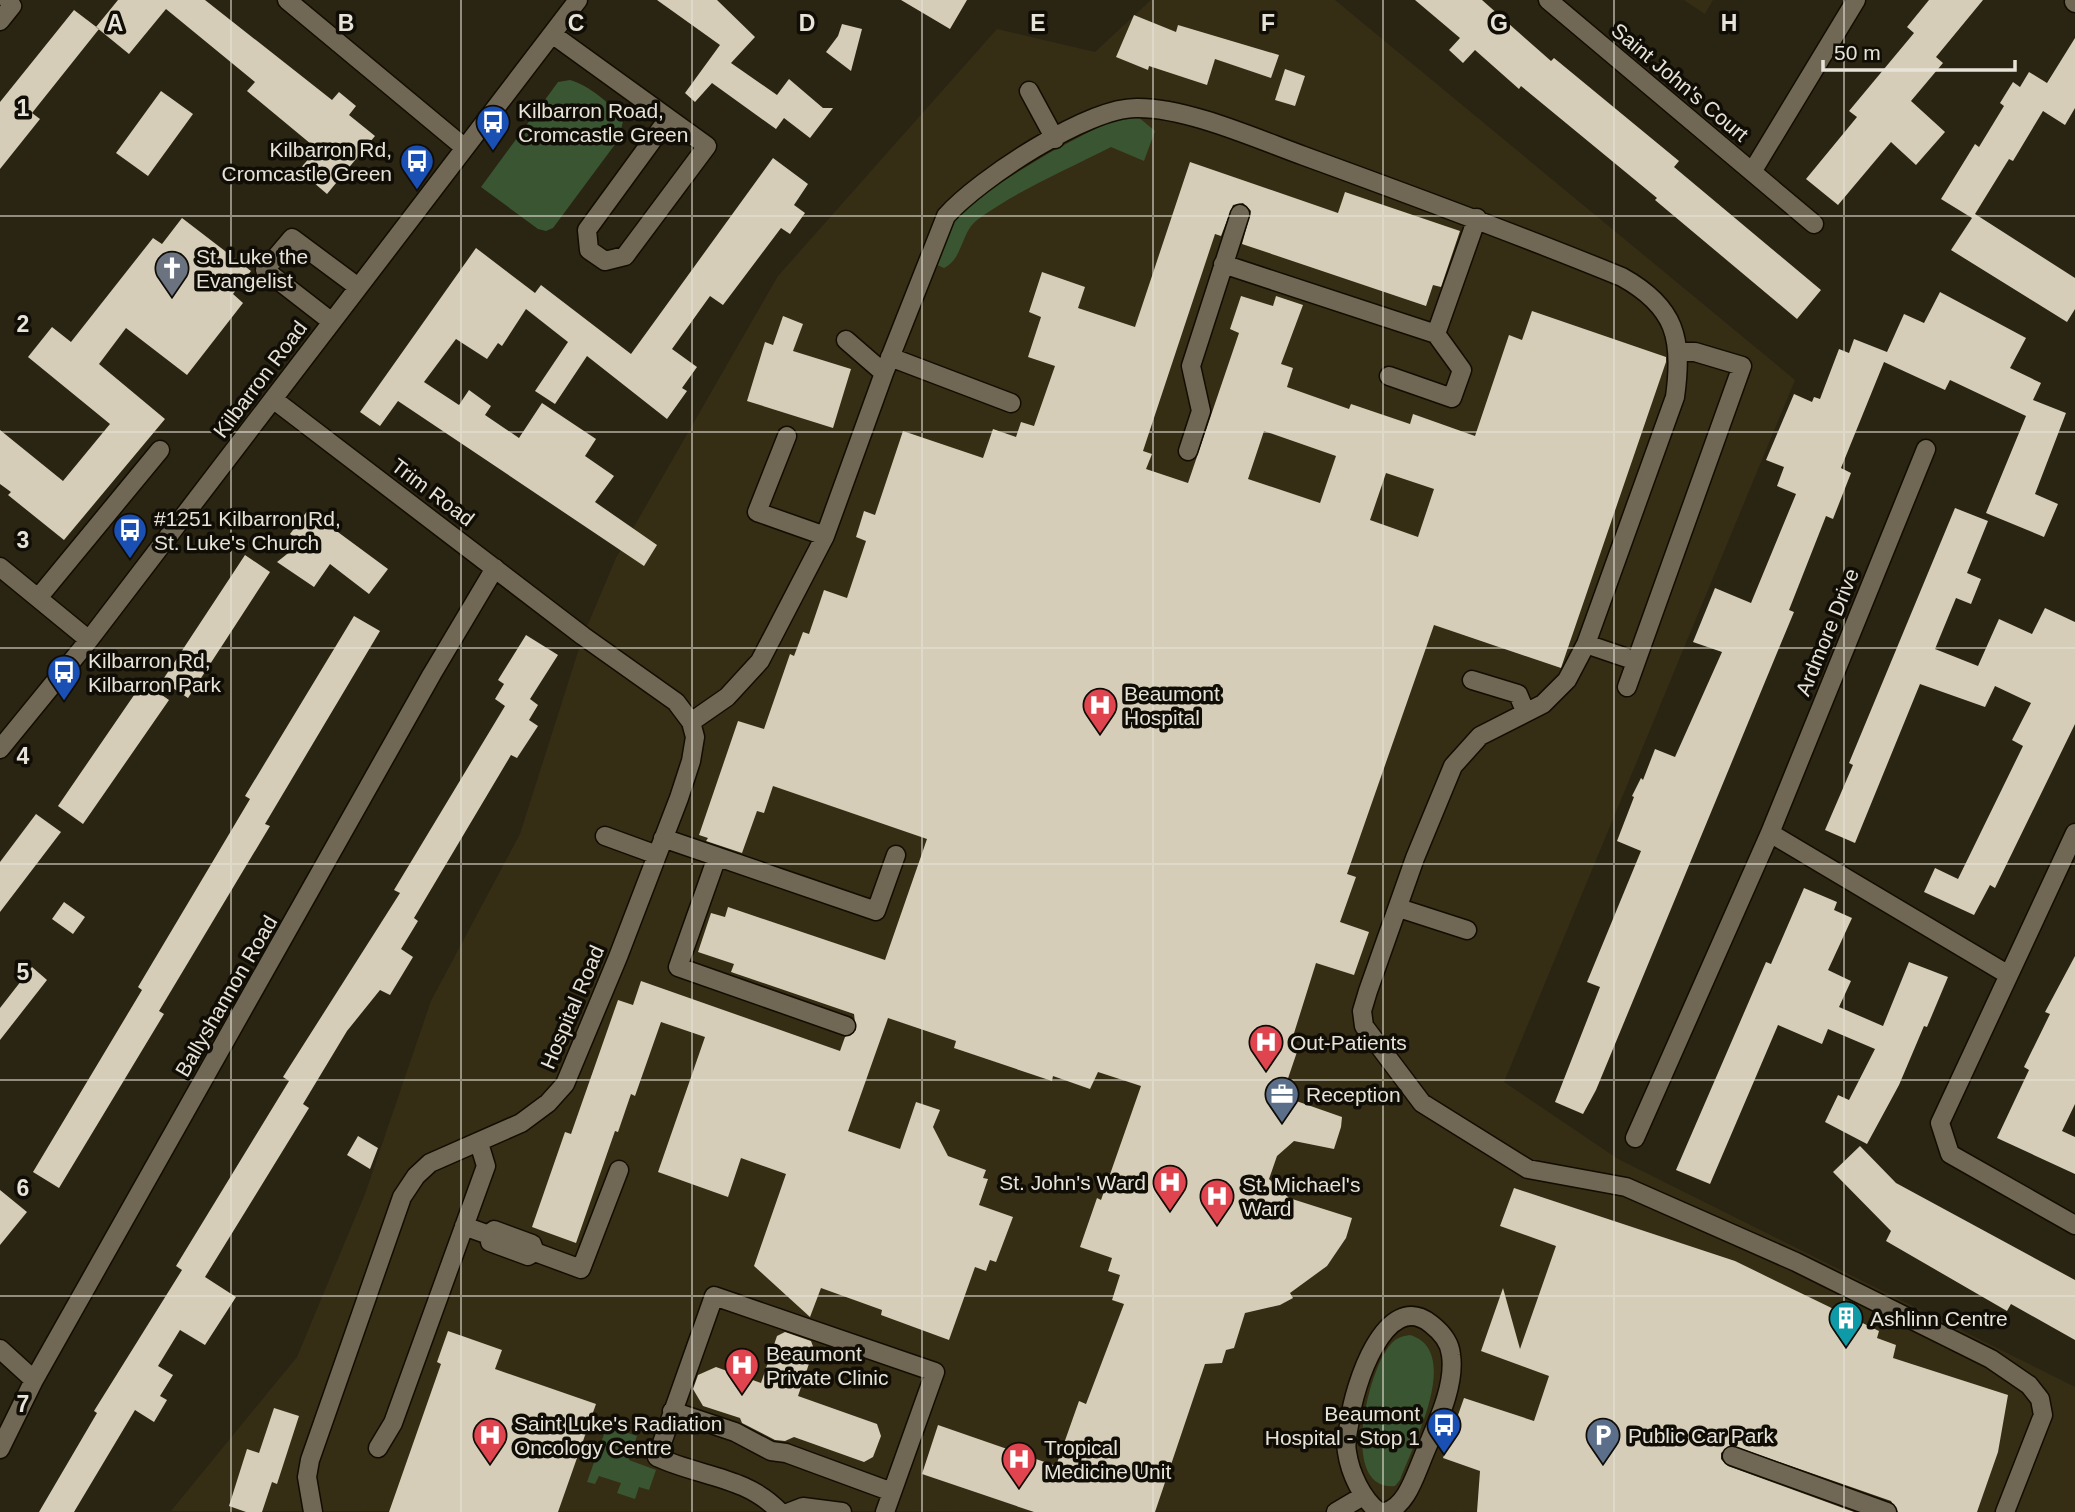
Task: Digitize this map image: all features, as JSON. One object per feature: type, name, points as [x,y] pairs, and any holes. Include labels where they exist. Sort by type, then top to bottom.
[{"type":"street","points":[[0,20],[12,6],[8,0]]},
{"type":"street","points":[[287,0],[465,148]]},
{"type":"street","name":"Kilbarron Road","points":[[0,749],[89,640],[578,0]]},
{"type":"street","name":"Saint John's Court","points":[[1548,0],[1814,224]]},
{"type":"street","name":"Saint John's Court","points":[[1752,172],[1856,0]]},
{"type":"street","points":[[552,34],[707,146],[625,256],[605,261],[589,250],[587,230],[668,119]]},
{"type":"street","points":[[1029,91],[1055,139]]},
{"type":"street","points":[[691,722],[727,696],[760,661],[825,536],[887,365],[946,216],[964,195],[993,174],[1110,110],[1138,107],[1226,127],[1476,218],[1622,276],[1641,288],[1671,323],[1678,352],[1675,397],[1586,643],[1567,680],[1543,704],[1480,736],[1453,766],[1368,991],[1362,1011],[1364,1026],[1422,1103],[1528,1169],[1626,1187],[1796,1262],[1991,1359],[2029,1385],[2040,1399],[2043,1415],[2005,1512]]},
{"type":"street","points":[[1188,451],[1202,411],[1191,366],[1240,214]]},
{"type":"street","points":[[1436,334],[1476,218]]},
{"type":"street","points":[[332,322],[265,270],[292,238],[358,287]]},
{"type":"street","points":[[1223,264],[1436,334],[1462,370],[1452,398],[1389,376]]},
{"type":"street","points":[[846,340],[887,365],[1011,403]]},
{"type":"street","points":[[1626,687],[1742,366],[1695,352],[1678,352]]},
{"type":"street","name":"Trim Road","points":[[273,399],[676,702],[691,722]]},
{"type":"street","points":[[787,436],[757,512],[825,536]]},
{"type":"street","name":"Ardmore Drive","points":[[1635,1138],[1770,832],[1926,449]]},
{"type":"street","points":[[38,598],[160,450]]},
{"type":"street","points":[[0,567],[89,640]]},
{"type":"street","name":"Ballyshannon Road","points":[[0,1449],[34,1380],[432,674],[495,568]]},
{"type":"street","points":[[1586,643],[1636,661]]},
{"type":"street","points":[[1472,680],[1518,694],[1525,711]]},
{"type":"street","name":"Hospital Road","points":[[313,1512],[307,1477],[310,1460],[402,1197],[416,1176],[430,1163],[521,1123],[548,1103],[565,1084],[691,761],[695,737],[691,722]]},
{"type":"street","points":[[1770,832],[2007,974]]},
{"type":"street","points":[[2075,833],[2007,974],[1940,1123],[1950,1154],[2075,1225]]},
{"type":"street","points":[[605,836],[717,857],[876,911],[896,855]]},
{"type":"street","points":[[717,857],[678,967],[846,1026]]},
{"type":"street","points":[[1399,908],[1467,930]]},
{"type":"street","points":[[378,1448],[393,1423],[486,1166],[479,1143]]},
{"type":"street","points":[[464,1226],[489,1235],[494,1230],[532,1244],[535,1252],[581,1269],[619,1170]]},
{"type":"street","points":[[780,1512],[764,1495],[755,1490],[657,1457],[713,1296],[935,1372],[885,1512]]},
{"type":"street","points":[[1379,1512],[1363,1496],[1346,1451],[1356,1392],[1372,1348],[1384,1331],[1398,1320],[1411,1316],[1424,1319],[1443,1335],[1451,1353],[1449,1381],[1416,1474],[1403,1500],[1393,1510],[1385,1512]]},
{"type":"street","points":[[0,1349],[34,1380]]},
{"type":"street","points":[[672,1411],[735,1432],[771,1451],[786,1453],[892,1492]]},
{"type":"street","points":[[1732,1456],[1887,1512]]},
{"type":"street","points":[[1336,1512],[1363,1496]]},
{"type":"street","points":[[790,1512],[803,1507],[842,1512]]},
{"type":"shaded area","name":"Beaumont Hospital","points":[[1151,0],[1335,0],[1795,380],[1504,1082],[1618,1159],[2075,1387],[2075,1512],[171,1511],[297,1357],[365,1194],[431,1001],[520,834],[583,636],[616,558],[778,276],[997,29],[1095,52]]},
{"type":"shaded area","points":[[1684,0],[1713,0],[1705,14]]},
{"type":"green space","points":[[570,80],[600,96],[623,121],[619,139],[553,228],[546,231],[538,229],[481,187],[558,82]]},
{"type":"green space","points":[[1137,116],[1155,131],[1144,161],[1111,147],[1060,172],[1009,199],[977,220],[950,264],[944,268],[935,264],[945,231],[967,203],[1049,153],[1115,118]]},
{"type":"green space","points":[[1410,1335],[1425,1344],[1433,1359],[1434,1379],[1423,1423],[1400,1480],[1395,1486],[1378,1483],[1367,1470],[1363,1450],[1363,1426],[1367,1401],[1382,1357],[1395,1340]]},
{"type":"green space","points":[[607,1426],[637,1436],[629,1460],[656,1470],[649,1490],[639,1487],[635,1499],[617,1493],[621,1483],[599,1476],[595,1484],[587,1482]]},
{"type":"building","points":[[118,0],[205,0],[332,100],[339,92],[356,106],[349,115],[375,136],[327,194],[299,170],[317,149],[247,91],[255,82],[166,9],[129,54],[96,27]]},
{"type":"building","points":[[657,0],[717,0],[755,37],[731,63],[777,95],[789,79],[823,108],[833,108],[810,138],[784,118],[776,129],[712,83],[695,102],[685,93],[720,45]]},
{"type":"building","points":[[901,0],[967,0],[950,29]]},
{"type":"building","points":[[1415,0],[1482,0],[1551,61],[1554,58],[1679,161],[1674,167],[1821,290],[1797,319],[1655,200],[1657,198],[1521,86],[1519,89],[1475,50],[1463,63],[1449,50],[1460,38]]},
{"type":"building","points":[[1929,0],[1983,0],[1936,57],[1943,63],[1911,101],[1945,132],[1916,165],[1891,142],[1838,205],[1806,179],[1857,117],[1849,111],[1914,33],[1907,27]]},
{"type":"building","points":[[74,10],[99,29],[32,113],[40,119],[0,169],[0,102]]},
{"type":"building","points":[[1134,15],[1176,32],[1178,25],[1279,55],[1271,78],[1215,59],[1207,85],[1149,66],[1148,70],[1116,57]]},
{"type":"building","points":[[842,24],[862,29],[851,71],[826,52],[838,36]]},
{"type":"building","points":[[2075,38],[2075,108],[2065,125],[2043,111],[2013,161],[2009,159],[1975,214],[2075,278],[2075,309],[2067,322],[1951,250],[1972,218],[1941,199],[1975,144],[1979,147],[2004,106],[2000,103],[2013,82],[2020,87],[2029,72],[2047,83]]},
{"type":"building","points":[[1285,69],[1305,76],[1295,106],[1275,100]]},
{"type":"building","points":[[161,91],[193,114],[148,176],[116,153]]},
{"type":"building","points":[[773,158],[808,184],[794,205],[805,213],[790,234],[781,228],[723,305],[710,296],[672,349],[697,367],[682,388],[687,391],[667,419],[587,356],[555,404],[535,391],[568,342],[526,309],[502,346],[498,343],[487,359],[456,339],[424,382],[459,405],[469,390],[491,406],[485,415],[519,438],[542,403],[596,439],[585,456],[614,476],[595,502],[657,545],[644,566],[398,401],[380,426],[360,412],[476,248],[535,293],[541,285],[631,354]]},
{"type":"building","points":[[1190,162],[1338,213],[1345,192],[1460,231],[1441,287],[1433,285],[1426,306],[1242,244],[1251,211],[1243,203],[1233,205],[1221,236],[1215,234],[1143,451],[1152,454],[1146,469],[1188,483],[1239,333],[1230,329],[1241,296],[1273,306],[1276,296],[1303,305],[1281,364],[1293,368],[1287,387],[1349,409],[1351,404],[1410,424],[1413,414],[1475,436],[1509,335],[1522,340],[1532,311],[1666,357],[1666,362],[1561,668],[1434,625],[1347,874],[1356,877],[1340,922],[1369,932],[1354,975],[1316,963],[1290,1046],[1298,1049],[1282,1096],[1342,1117],[1341,1127],[1334,1149],[1294,1141],[1277,1156],[1269,1179],[1289,1198],[1352,1218],[1346,1238],[1327,1266],[1290,1293],[1293,1298],[1280,1305],[1245,1313],[1234,1348],[1226,1350],[1222,1363],[1205,1364],[1155,1512],[1034,1512],[922,1474],[938,1425],[1056,1466],[1079,1401],[1086,1404],[1124,1304],[1112,1300],[1120,1275],[1108,1271],[1112,1258],[1080,1247],[1097,1198],[1101,1200],[1141,1086],[1098,1072],[1090,1089],[1053,1076],[1052,1081],[954,1048],[956,1041],[888,1018],[848,1131],[900,1149],[916,1102],[940,1110],[933,1127],[948,1156],[986,1170],[983,1178],[988,1179],[979,1205],[1013,1217],[996,1262],[990,1260],[986,1271],[975,1267],[949,1340],[881,1315],[882,1310],[821,1288],[810,1317],[754,1266],[786,1174],[741,1158],[728,1197],[658,1172],[705,1037],[661,1022],[635,1096],[631,1094],[618,1132],[615,1131],[576,1243],[532,1227],[565,1132],[571,1134],[618,1000],[633,1005],[641,981],[840,1051],[845,1037],[856,1030],[854,1014],[731,972],[734,964],[698,952],[711,913],[725,917],[728,907],[885,960],[927,839],[773,786],[764,813],[757,811],[742,853],[706,841],[708,838],[699,835],[738,721],[764,729],[790,654],[794,656],[803,632],[809,634],[824,590],[847,598],[866,541],[856,537],[864,511],[875,515],[903,431],[983,458],[993,429],[1016,437],[1021,422],[1034,426],[1055,366],[1028,357],[1041,317],[1029,312],[1042,272],[1085,287],[1078,308],[1135,327]],"holes":[[[1264,431],[1336,456],[1320,503],[1248,479]],[[1386,473],[1434,489],[1418,537],[1370,520]]]},
{"type":"building","points":[[182,218],[251,271],[233,294],[243,303],[187,375],[126,328],[99,364],[165,419],[64,540],[8,495],[11,492],[0,484],[0,430],[63,481],[110,424],[28,357],[52,327],[71,342],[153,238],[162,244]]},
{"type":"building","points":[[1940,292],[2026,338],[2010,368],[2041,383],[2033,400],[2066,413],[2035,494],[2058,504],[2044,537],[1986,513],[2026,416],[1950,380],[1945,390],[1884,362],[1841,468],[1851,473],[1833,519],[1826,516],[1789,610],[1794,612],[1596,1090],[1583,1114],[1555,1102],[1600,987],[1587,982],[1641,851],[1617,841],[1634,797],[1632,796],[1641,778],[1643,780],[1655,749],[1675,757],[1722,652],[1693,642],[1715,588],[1751,603],[1796,494],[1777,486],[1784,467],[1766,460],[1794,394],[1812,402],[1814,397],[1820,399],[1839,349],[1849,353],[1854,339],[1887,352],[1904,314],[1924,323]]},
{"type":"building","points":[[783,316],[803,324],[793,351],[851,369],[833,428],[747,401],[765,342],[773,345]]},
{"type":"building","points":[[1955,508],[1988,521],[1967,573],[1981,579],[1971,604],[1956,598],[1935,649],[1978,666],[1999,619],[2032,634],[2045,608],[2075,622],[2075,724],[1995,888],[1990,885],[1974,915],[1924,892],[1935,868],[1958,879],[2023,746],[2012,740],[2031,703],[1995,686],[1985,707],[1920,684],[1855,843],[1825,830],[1853,765],[1849,763]]},
{"type":"building","points":[[308,510],[388,569],[369,594],[330,564],[314,587],[277,562],[301,543],[290,534]]},
{"type":"building","points":[[245,555],[270,572],[188,698],[162,681]]},
{"type":"building","points":[[354,616],[380,631],[265,824],[270,826],[159,1011],[164,1014],[59,1188],[33,1172],[142,990],[138,987],[250,799],[245,796]]},
{"type":"building","points":[[526,635],[558,655],[530,699],[538,705],[529,720],[538,726],[517,758],[511,755],[414,918],[418,921],[401,949],[413,957],[390,995],[380,990],[347,1031],[303,1104],[309,1108],[205,1277],[236,1297],[205,1345],[180,1330],[158,1366],[173,1375],[160,1396],[167,1400],[154,1422],[135,1410],[74,1512],[39,1512],[97,1413],[94,1411],[182,1270],[176,1266],[289,1081],[283,1077],[400,893],[394,890],[505,706],[495,699],[504,684],[498,680]]},
{"type":"building","points":[[143,682],[169,700],[83,824],[58,806]]},
{"type":"building","points":[[36,814],[61,832],[0,912],[0,862]]},
{"type":"building","points":[[1804,888],[1837,902],[1834,910],[1852,918],[1828,970],[1851,981],[1839,1007],[1883,1026],[1909,962],[1948,977],[1899,1085],[1867,1144],[1825,1122],[1838,1095],[1849,1100],[1875,1049],[1828,1029],[1822,1044],[1778,1025],[1710,1184],[1676,1170],[1766,962],[1771,964]]},
{"type":"building","points":[[64,902],[85,917],[73,934],[52,919]]},
{"type":"building","points":[[2075,956],[2075,1104],[2062,1131],[2075,1137],[2075,1174],[1997,1138],[2029,1070],[2024,1067],[2050,1014],[2045,1012]]},
{"type":"building","points":[[32,967],[47,980],[0,1040],[0,1008]]},
{"type":"building","points":[[358,1136],[378,1148],[370,1169],[347,1155]]},
{"type":"building","points":[[1860,1146],[1896,1183],[2075,1280],[2075,1340],[2011,1304],[2007,1311],[1886,1241],[1891,1231],[1833,1172]]},
{"type":"building","points":[[1514,1188],[1735,1261],[1879,1331],[1877,1338],[1896,1345],[1893,1358],[2008,1395],[1998,1452],[1977,1512],[1898,1512],[1891,1501],[1731,1445],[1721,1453],[1721,1459],[1728,1466],[1854,1512],[1477,1512],[1480,1471],[1443,1458],[1464,1398],[1534,1421],[1549,1376],[1481,1351],[1503,1288],[1520,1349],[1556,1246],[1500,1226]]},
{"type":"building","points":[[0,1190],[27,1212],[0,1245]]},
{"type":"building","name":"Saint Luke's Radiation Oncology Centre","points":[[448,1331],[502,1350],[495,1369],[596,1404],[558,1512],[389,1512],[441,1364],[437,1362]]},
{"type":"building","name":"Beaumont Private Clinic","points":[[785,1332],[811,1341],[814,1349],[798,1396],[877,1424],[881,1436],[873,1457],[864,1462],[794,1437],[785,1441],[775,1440],[742,1423],[740,1418],[703,1406],[693,1389],[698,1375],[716,1367],[761,1383],[777,1336]]},
{"type":"building","points":[[274,1408],[299,1416],[277,1484],[272,1482],[262,1512],[246,1512],[229,1506],[247,1449],[259,1453]]},
{"type":"place","name":"Kilbarron Road, Cromcastle Green","points":[[493,152]]},
{"type":"place","name":"Kilbarron Rd, Cromcastle Green","points":[[417,191]]},
{"type":"place","name":"St. Luke the Evangelist","points":[[172,298]]},
{"type":"place","name":"#1251 Kilbarron Rd, St. Luke's Church","points":[[130,560]]},
{"type":"place","name":"Kilbarron Rd, Kilbarron Park","points":[[64,702]]},
{"type":"place","name":"Beaumont Hospital","points":[[1100,735]]},
{"type":"place","name":"Out-Patients","points":[[1266,1072]]},
{"type":"place","name":"Reception","points":[[1282,1124]]},
{"type":"place","name":"St. John's Ward","points":[[1170,1212]]},
{"type":"place","name":"St. Michael's Ward","points":[[1217,1226]]},
{"type":"place","name":"Ashlinn Centre","points":[[1846,1348]]},
{"type":"place","name":"Beaumont Private Clinic","points":[[742,1395]]},
{"type":"place","name":"Beaumont Hospital - Stop 1","points":[[1444,1455]]},
{"type":"place","name":"Saint Luke's Radiation Oncology Centre","points":[[490,1465]]},
{"type":"place","name":"Public Car Park","points":[[1603,1465]]},
{"type":"place","name":"Tropical Medicine Unit","points":[[1019,1489]]}]
